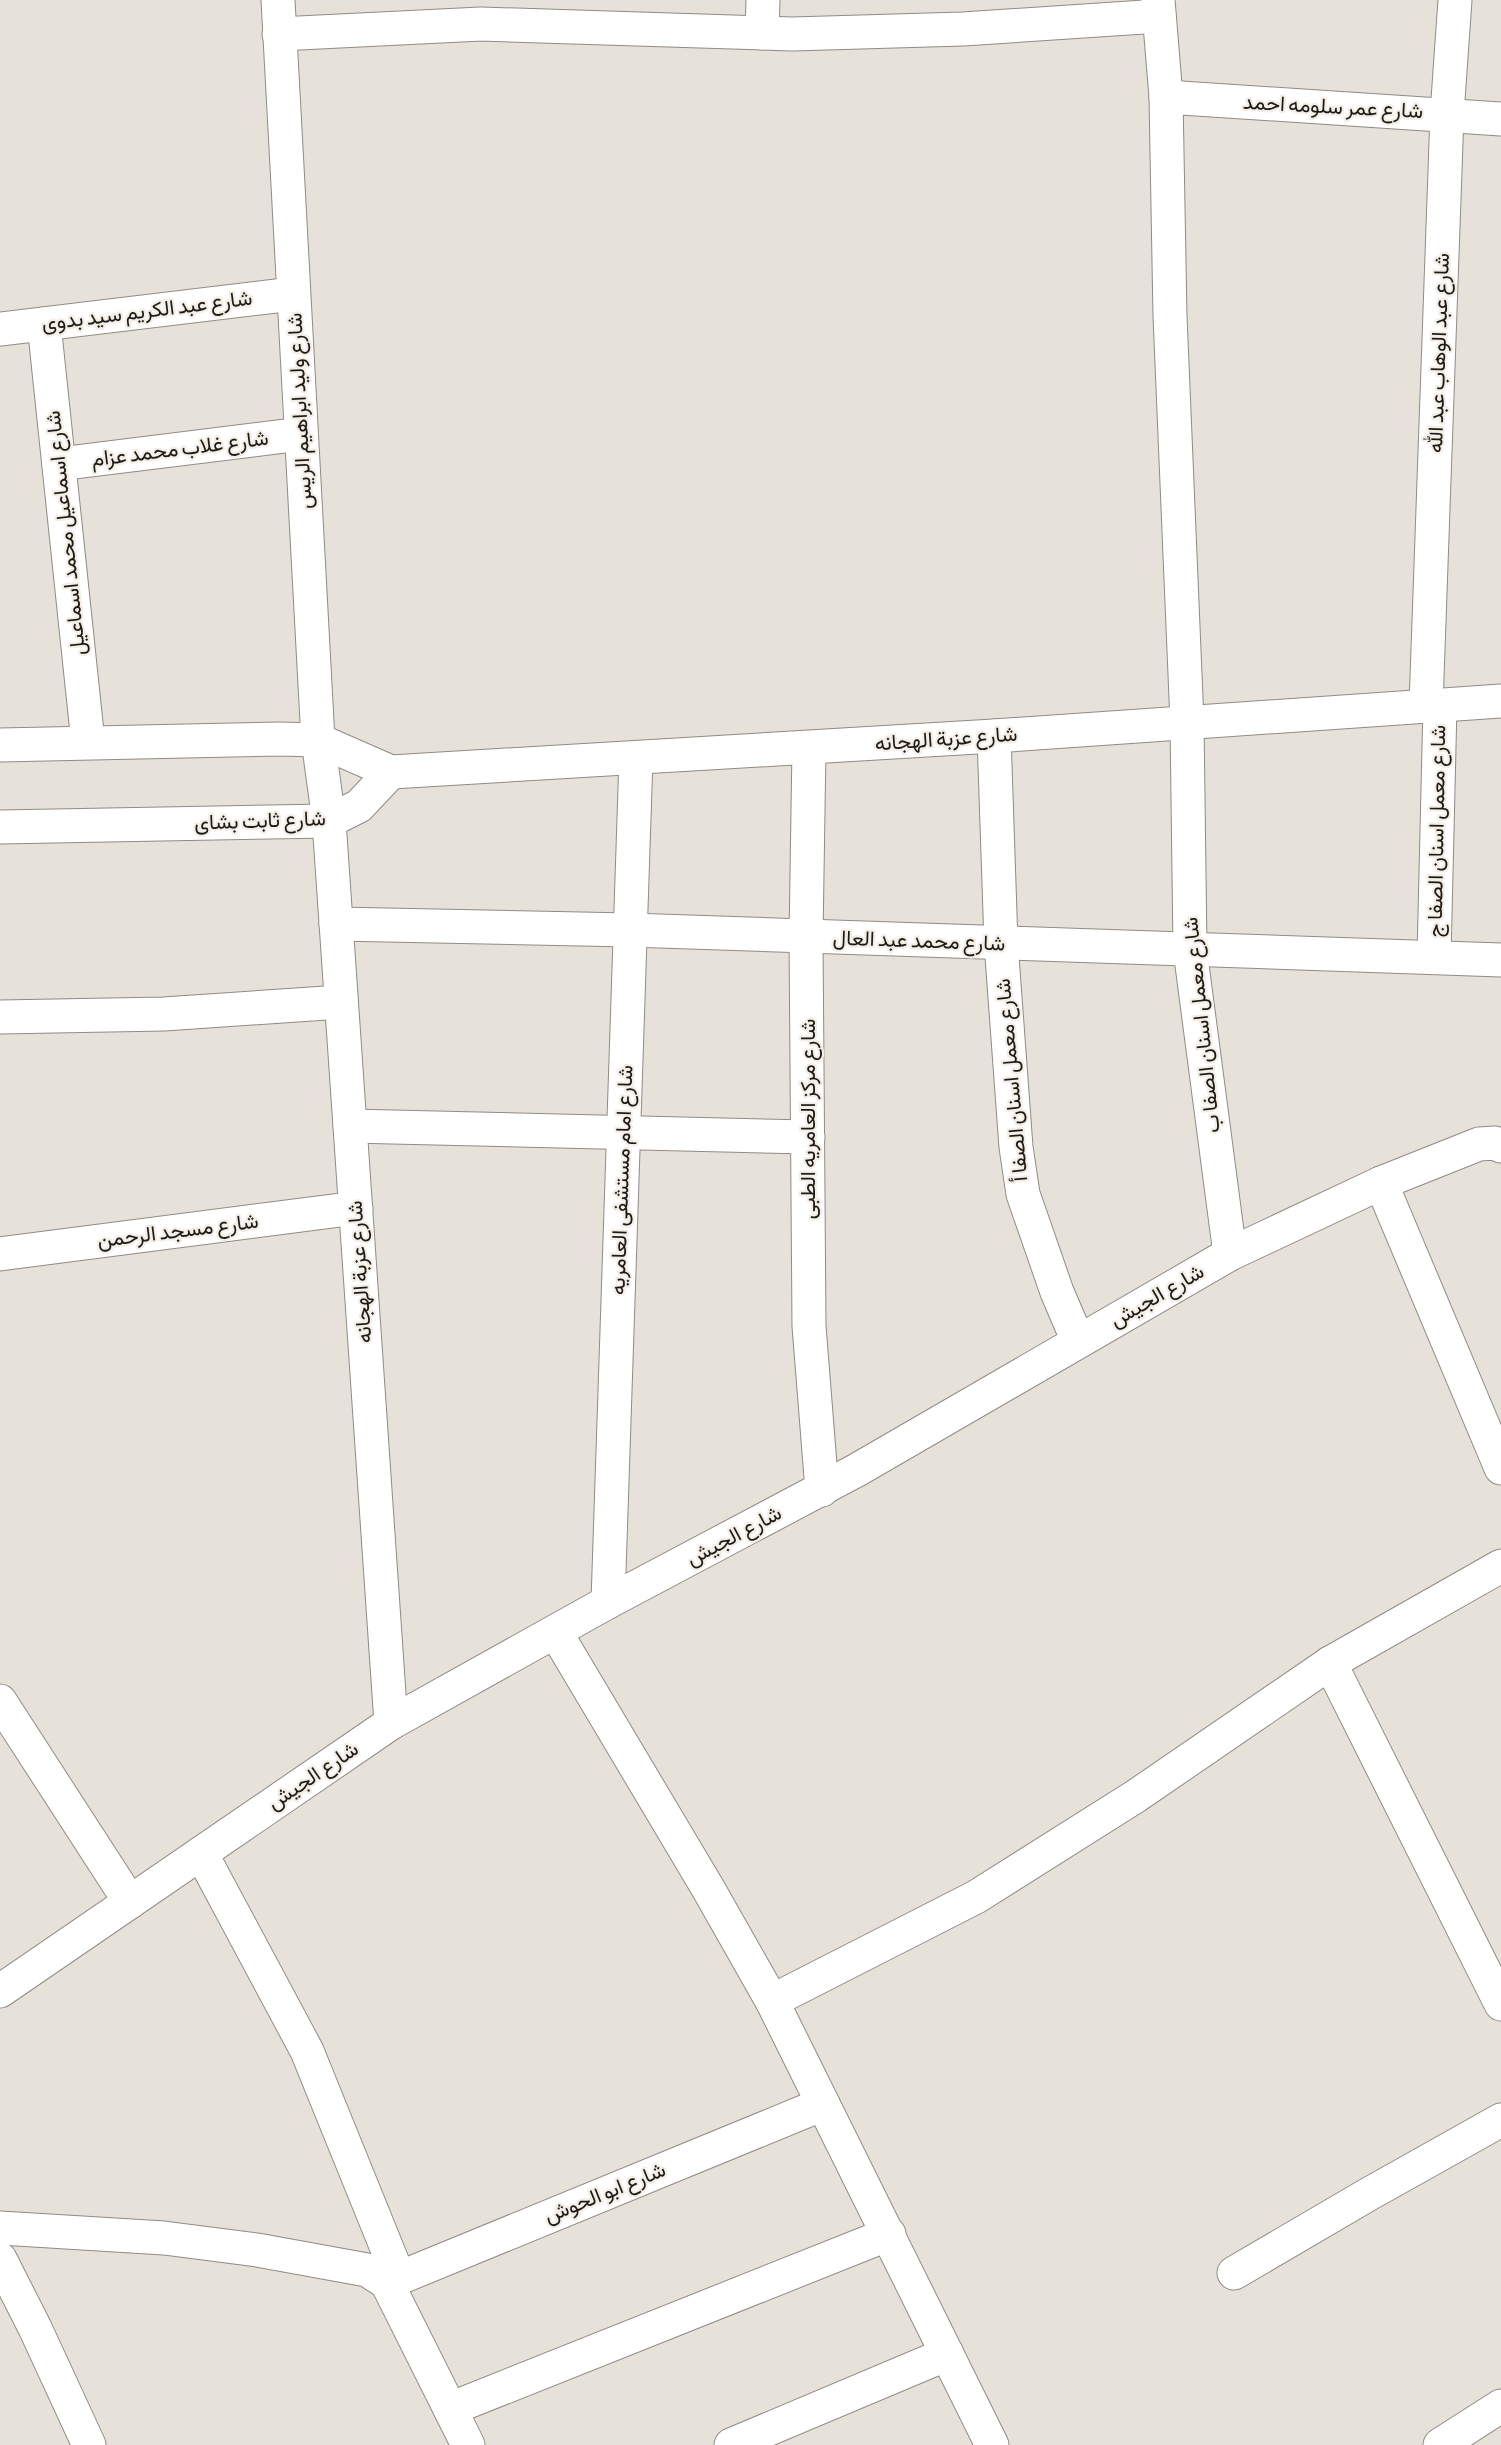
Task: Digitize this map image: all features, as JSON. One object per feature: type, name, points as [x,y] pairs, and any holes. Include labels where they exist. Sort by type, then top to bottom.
[{"type":"street","name":"شارع وليد ابراهيم الريس","points":[[278,0],[318,740],[329,822]]},
{"type":"street","points":[[762,33],[763,0]]},
{"type":"street","name":"شارع عبد الوهاب عبد الله","points":[[1433,706],[1447,114],[1455,0]]},
{"type":"street","points":[[279,34],[482,24],[762,33],[963,29],[1158,8]]},
{"type":"street","name":"شارع معمل اسنان الصفا ب","points":[[1158,8],[1166,97],[1170,316],[1187,722],[1190,950],[1230,1254]]},
{"type":"street","name":"شارع عمر سلومه احمد","points":[[1166,97],[1501,119]]},
{"type":"street","name":"شارع عبد الكريم سيد بدوى","points":[[0,329],[293,294]]},
{"type":"street","name":"شارع اسماعيل محمد اسماعيل","points":[[44,324],[88,742]]},
{"type":"street","name":"شارع غلاب محمد عزام","points":[[59,464],[302,434]]},
{"type":"street","name":"شارع عزبة الهجانه","points":[[392,772],[808,748],[1501,701]]},
{"type":"street","name":"شارع معمل اسنان الصفا ج","points":[[1433,706],[1434,957]]},
{"type":"street","name":"شارع معمل اسنان الصفا أ","points":[[994,736],[1001,944],[1016,1147],[1023,1194],[1057,1292],[1078,1341]]},
{"type":"street","points":[[0,745],[318,740],[392,772]]},
{"type":"street","name":"شارع مركز العامريه الطبى","points":[[808,748],[806,937],[809,1326],[822,1490]]},
{"type":"street","name":"شارع امام مستشفى العامريه","points":[[608,1602],[636,758]]},
{"type":"street","name":"شارع ثابت بشاى","points":[[0,827],[329,822],[359,806],[392,772]]},
{"type":"street","name":"شارع عزبة الهجانه","points":[[329,822],[391,1723]]},
{"type":"street","name":"شارع محمد عبد العال","points":[[336,924],[630,930],[1501,960]]},
{"type":"street","points":[[0,1017],[164,1014],[341,1002]]},
{"type":"street","points":[[350,1126],[807,1137]]},
{"type":"street","name":"شارع الجيش","points":[[0,1991],[391,1723],[608,1602],[822,1490],[1230,1254],[1382,1183],[1479,1144],[1495,1143],[1501,1146]]},
{"type":"street","points":[[1382,1183],[1501,1468]]},
{"type":"street","name":"شارع مسجد الرحمن","points":[[0,1254],[356,1208]]},
{"type":"street","points":[[772,2001],[976,1897],[1136,1796],[1330,1663],[1501,1566]]},
{"type":"street","points":[[556,1633],[709,1890],[772,2001],[992,2445]]},
{"type":"street","points":[[1330,1663],[1501,2004]]},
{"type":"street","points":[[0,1701],[130,1902]]},
{"type":"street","points":[[201,1853],[307,2051],[393,2281],[468,2445]]},
{"type":"street","name":"شارع ابو الحوش","points":[[393,2281],[823,2104]]},
{"type":"street","points":[[1234,2273],[1501,2120]]},
{"type":"street","points":[[0,2228],[164,2238],[258,2250],[368,2270],[393,2281]]},
{"type":"street","points":[[450,2409],[889,2234]]},
{"type":"street","points":[[0,2259],[89,2445]]},
{"type":"street","points":[[731,2445],[947,2354]]},
{"type":"street","points":[[1440,2445],[1501,2406]]}]
